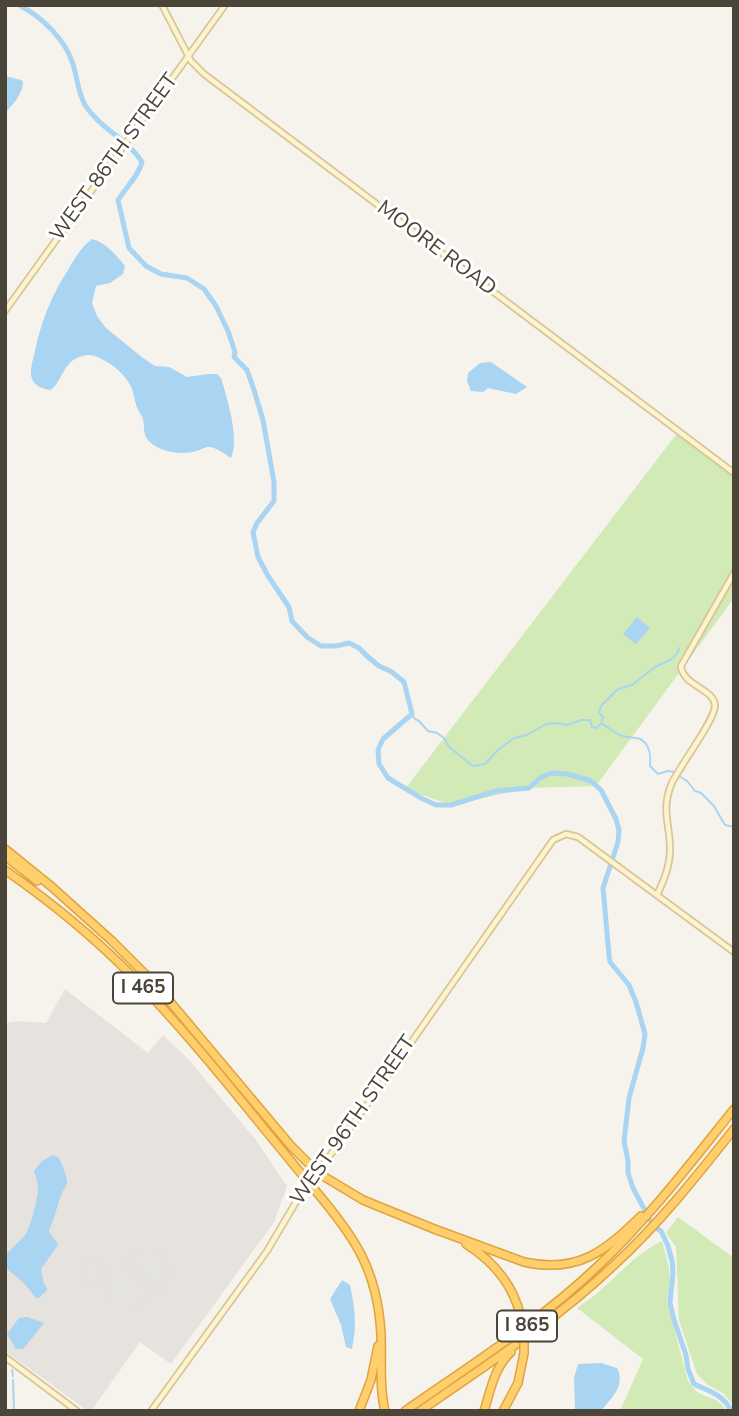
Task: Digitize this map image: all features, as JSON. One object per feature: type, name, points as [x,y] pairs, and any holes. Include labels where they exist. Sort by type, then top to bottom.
[{"type":"highway","points":[[5,849],[85,917]]},
{"type":"highway","name":"I 465","points":[[5,856],[85,917],[156,985],[291,1146],[323,1176],[363,1200],[467,1244],[492,1265],[512,1292],[524,1335],[524,1353],[518,1383],[503,1411]]},
{"type":"highway","name":"I 465","points":[[5,870],[76,924],[170,1016],[343,1224],[361,1254],[371,1278],[378,1310],[374,1369],[359,1411]]},
{"type":"highway","points":[[436,1230],[533,1264],[571,1263],[596,1254],[636,1225],[734,1110]]},
{"type":"highway","name":"I 865","points":[[420,1411],[538,1329],[587,1290],[643,1237],[734,1129]]},
{"type":"highway","name":"I 865","points":[[405,1411],[541,1315],[593,1271],[636,1225]]},
{"type":"highway","points":[[378,1310],[385,1411]]},
{"type":"highway","points":[[484,1411],[502,1362],[538,1329]]},
{"type":"main road","name":"MOORE ROAD","points":[[162,5],[192,63],[204,74],[734,473]]},
{"type":"main road","name":"WEST 86TH STREET","points":[[5,311],[225,5]]},
{"type":"main road","points":[[734,573],[681,666],[683,675],[711,698],[715,707],[669,790],[665,807],[670,859],[657,895],[734,952]]},
{"type":"main road","name":"WEST 96TH STREET","points":[[151,1411],[263,1257],[296,1202],[553,840],[572,835],[657,895]]},
{"type":"main road","points":[[5,1357],[76,1411]]},
{"type":"shaded area","points":[[65,989],[148,1053],[163,1035],[189,1060],[256,1140],[287,1186],[274,1222],[171,1364],[140,1342],[91,1411],[5,1351],[5,1023],[46,1023]]},
{"type":"shaded area","points":[[135,1249],[166,1253],[161,1267],[171,1271],[157,1292],[131,1261]]},
{"type":"shaded area","points":[[84,1256],[102,1259],[98,1288],[80,1285]]},
{"type":"shaded area","points":[[124,1263],[152,1296],[137,1305],[107,1307],[112,1267]]},
{"type":"green space","points":[[678,432],[734,473],[734,598],[596,786],[529,788],[451,805],[405,789]]},
{"type":"green space","points":[[678,1217],[734,1258],[734,1406],[724,1394],[708,1385],[697,1374],[679,1320],[676,1247],[666,1233]]},
{"type":"green space","points":[[662,1241],[669,1268],[667,1302],[688,1381],[696,1391],[719,1402],[726,1411],[620,1411],[643,1359],[577,1308],[598,1293],[638,1256]]},
{"type":"water","points":[[5,76],[23,82],[17,99],[6,112],[5,139]]},
{"type":"water","points":[[92,239],[106,246],[125,266],[123,274],[110,283],[96,286],[92,303],[97,316],[106,328],[155,366],[169,367],[187,377],[217,374],[221,378],[233,430],[231,458],[210,447],[179,453],[161,449],[151,443],[145,435],[143,419],[132,389],[121,373],[98,357],[88,355],[75,359],[50,390],[33,381],[32,365],[47,309],[76,257]]},
{"type":"water","points":[[491,362],[527,387],[516,394],[488,388],[483,392],[471,391],[467,381],[468,373],[480,363]]},
{"type":"water","points":[[637,617],[650,628],[636,644],[623,634]]},
{"type":"water","points":[[53,1155],[61,1162],[67,1183],[49,1230],[58,1245],[41,1269],[47,1290],[36,1298],[24,1283],[5,1267],[5,1256],[25,1235],[31,1221],[38,1189],[34,1171],[42,1161]]},
{"type":"water","points":[[342,1280],[350,1285],[353,1301],[355,1325],[352,1349],[346,1347],[341,1325],[330,1299]]},
{"type":"water","points":[[27,1317],[44,1323],[23,1349],[16,1349],[7,1334],[19,1318]]},
{"type":"water","points":[[601,1363],[617,1368],[619,1386],[601,1411],[578,1411],[575,1409],[574,1378],[578,1364]]},
{"type":"waterway","points":[[19,5],[44,22],[58,38],[73,64],[85,105],[98,121],[129,147],[142,162],[118,200],[129,248],[146,266],[161,274],[187,278],[204,289],[228,331],[234,357],[247,370],[263,420],[274,482],[274,501],[253,532],[258,557],[289,607],[292,621],[307,637],[321,646],[349,643],[359,648],[379,666],[404,682],[412,714],[383,739],[378,750],[379,764],[388,778],[436,805],[451,805],[496,791],[529,788],[551,773],[568,774],[591,781],[601,790],[616,819],[618,842],[603,888],[609,955],[610,962],[629,985],[645,1034],[629,1098],[624,1141],[628,1173],[650,1220],[661,1231],[668,1246],[673,1273],[670,1303],[694,1384],[720,1397],[731,1411]]},
{"type":"waterway","points":[[412,714],[428,731],[444,738],[449,747],[473,766],[485,764],[514,738],[527,735],[546,724],[567,725],[590,720],[592,727],[596,728],[603,717],[599,713],[601,706],[618,689],[632,685],[655,667],[670,660],[679,648]]},
{"type":"waterway","points":[[602,724],[620,735],[643,741],[649,751],[650,766],[658,774],[674,772]]},
{"type":"waterway","points":[[679,776],[714,806],[725,825],[734,827]]},
{"type":"waterway","points":[[12,1370],[13,1376]]},
{"type":"waterway","points":[[13,1380],[14,1411]]}]
